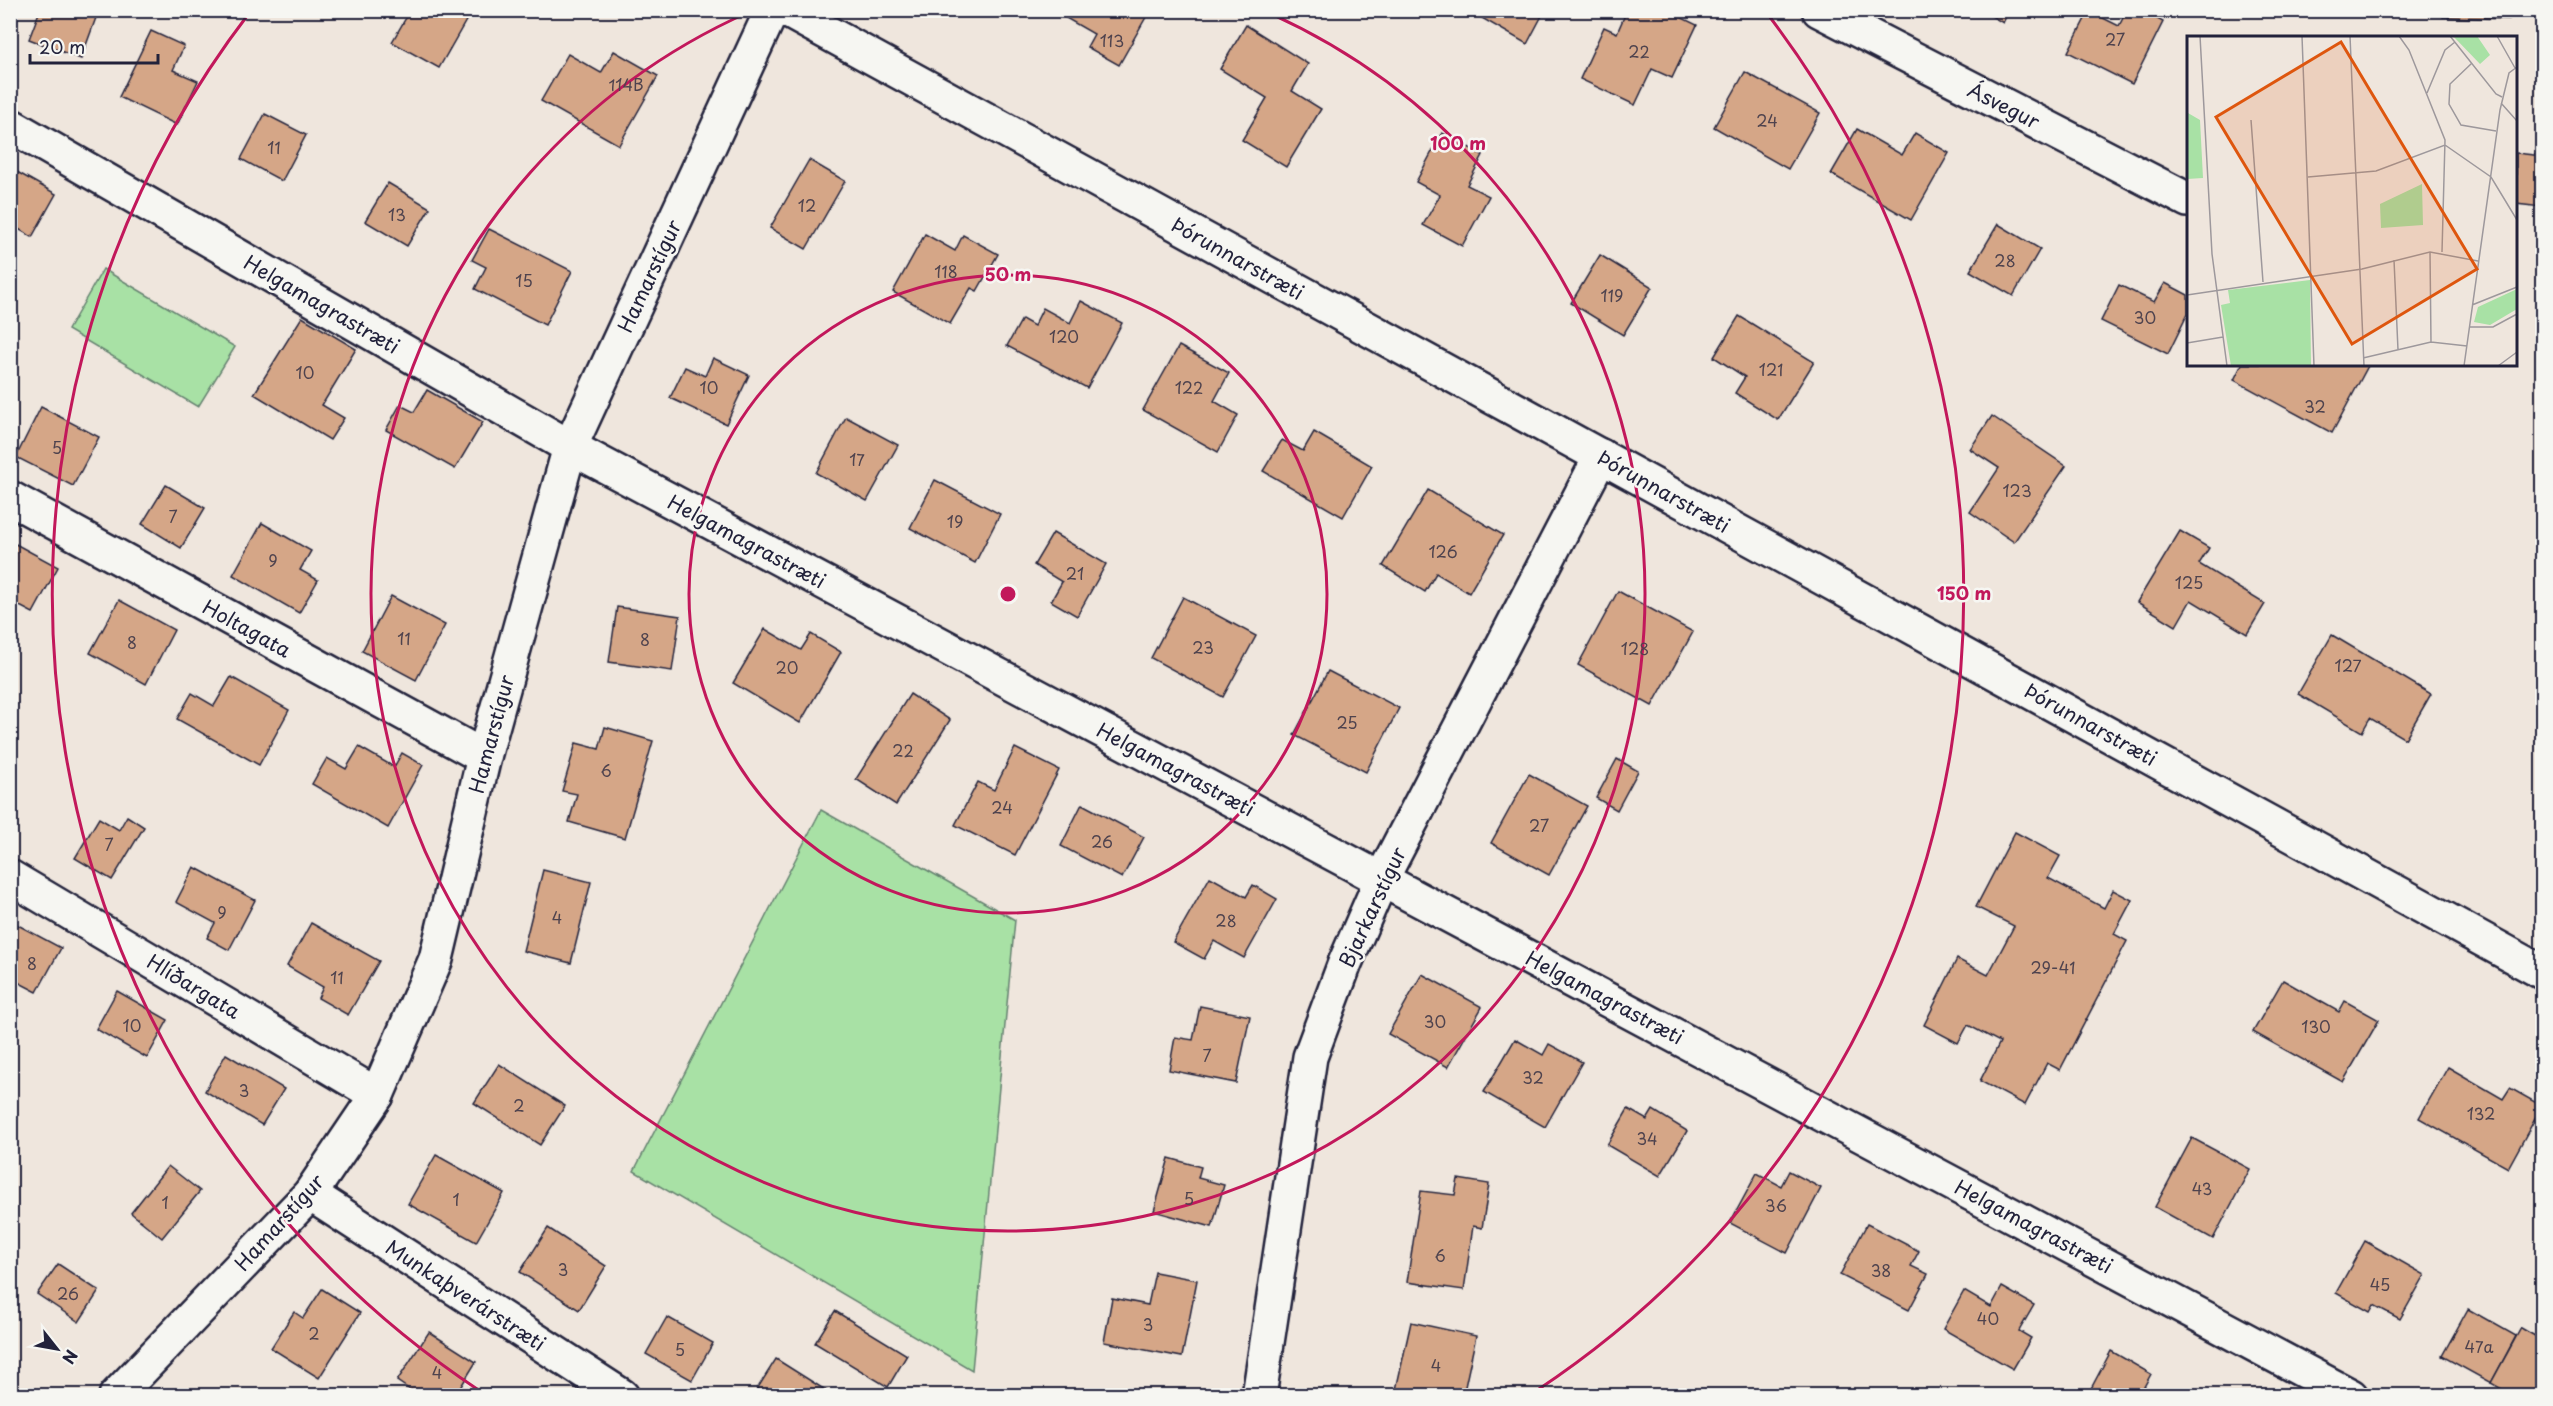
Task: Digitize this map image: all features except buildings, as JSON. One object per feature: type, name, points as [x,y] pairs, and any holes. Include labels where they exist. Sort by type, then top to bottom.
[{"type":"street","name":"Hamarstígur","points":[[116,1395],[310,1194],[377,1095],[436,959],[484,757],[570,447],[772,10]]},
{"type":"street","name":"Þórunnarstræti","points":[[786,10],[2542,972]]},
{"type":"street","name":"Ásvegur","points":[[1819,10],[2187,199]]},
{"type":"street","name":"Helgamagrastræti","points":[[10,125],[570,447],[2351,1395]]},
{"type":"street","name":"Bjarkarstígur","points":[[1259,1395],[1310,1057],[1345,963],[1382,878],[1601,456]]},
{"type":"street","name":"Holtagata","points":[[10,498],[484,757]]},
{"type":"street","name":"Hlíðargata","points":[[10,877],[377,1095]]},
{"type":"street","name":"Munkaþverárstræti","points":[[310,1194],[622,1395]]},
{"type":"green space","points":[[103,269],[235,347],[198,407],[68,330]]},
{"type":"green space","points":[[821,810],[1015,920],[972,1370],[634,1171]]}]
